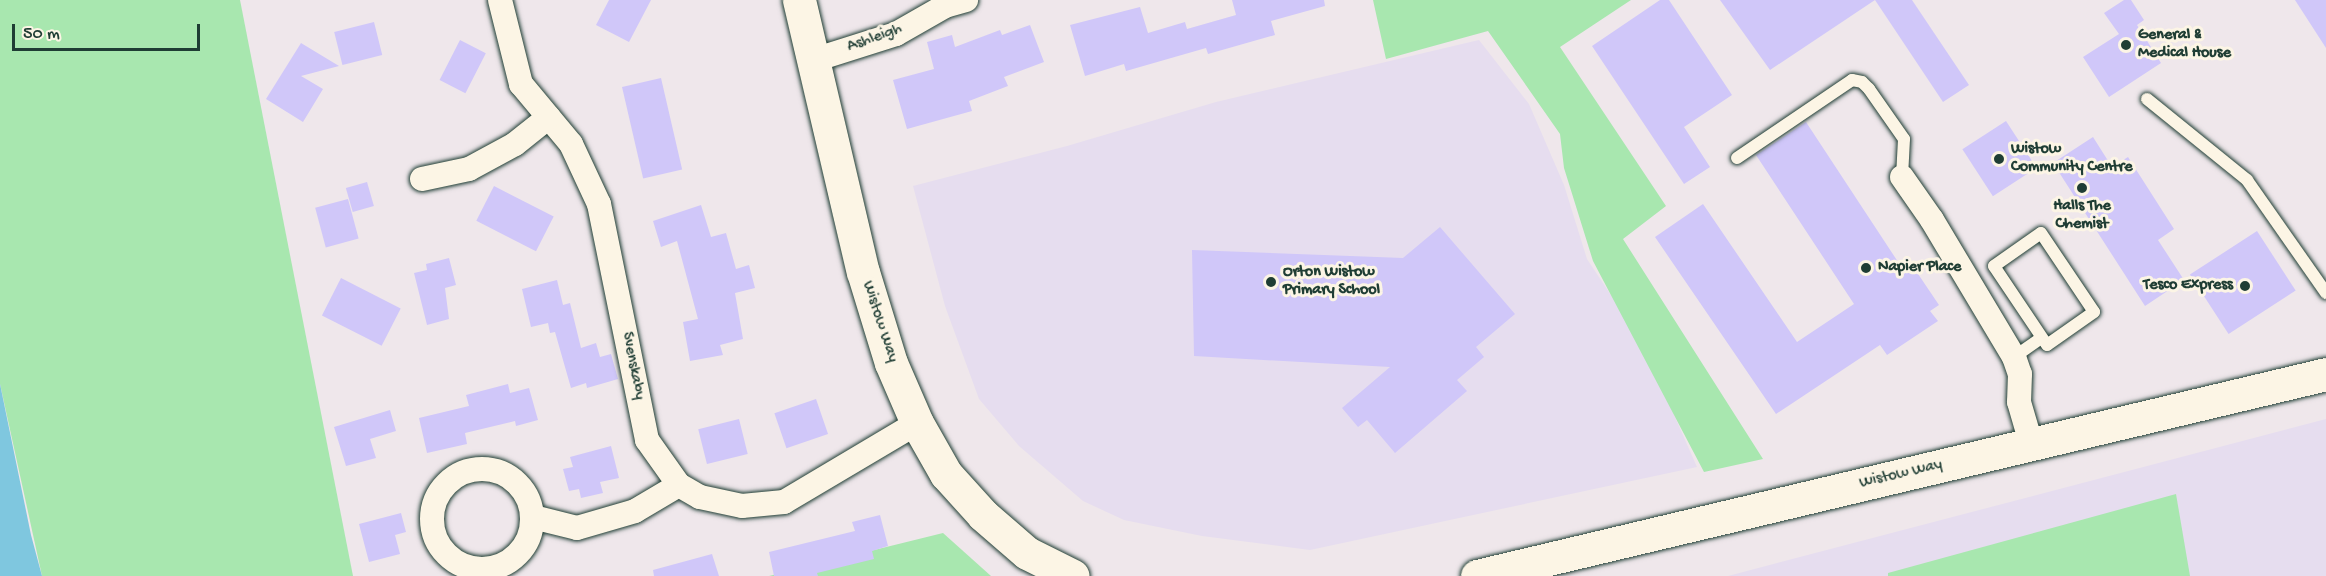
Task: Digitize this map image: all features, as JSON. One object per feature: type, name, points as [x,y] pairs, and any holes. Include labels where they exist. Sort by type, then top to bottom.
[{"type":"street","name":"Svenskaby","points":[[500,0],[522,84],[571,144],[599,204],[647,440],[679,485],[700,497],[742,506],[784,502],[917,423]]},
{"type":"street","name":"Wistow Way","points":[[799,0],[863,272],[891,363],[917,423],[946,474],[983,515],[1027,553],[1073,576]]},
{"type":"street","name":"Ashleigh","points":[[814,60],[896,34],[945,6],[966,0]]},
{"type":"street","points":[[422,179],[469,169],[515,144],[549,117]]},
{"type":"street","points":[[1902,177],[1932,219],[2014,357],[2020,374],[2019,402],[2031,443]]},
{"type":"street","name":"Wistow Way","points":[[1477,576],[2326,374]]},
{"type":"street","points":[[489,469],[506,474],[519,485],[529,500],[533,517],[531,534],[523,550],[510,562],[494,568],[476,570],[460,565],[447,556],[437,543],[432,528],[434,505],[445,484],[458,475],[473,470],[489,469]]},
{"type":"street","points":[[533,517],[577,528],[635,511],[679,485]]},
{"type":"lane","points":[[1737,158],[1852,80],[1862,82],[1869,89],[1904,139],[1902,177]]},
{"type":"lane","points":[[2146,99],[2247,180],[2326,294]]},
{"type":"lane","points":[[2041,233],[2094,312],[2047,345],[2041,338],[1994,266],[2041,233]]},
{"type":"lane","points":[[2014,357],[2041,338]]},
{"type":"shaded area","name":"Orton Wistow Primary School","points":[[1479,40],[1529,104],[1564,185],[1587,259],[1642,342],[1697,467],[1310,550],[1202,536],[1124,520],[1083,501],[1019,446],[979,399],[945,306],[913,186],[1067,146],[1216,102]]},
{"type":"shaded area","points":[[2326,419],[2326,576],[1728,576]]},
{"type":"green space","points":[[0,0],[240,0],[353,576],[42,576],[0,384]]},
{"type":"green space","points":[[1373,0],[1631,0],[1560,47],[1666,206],[1623,239],[1763,459],[1704,472],[1593,261],[1564,168],[1560,134],[1488,31],[1386,59]]},
{"type":"green space","points":[[2176,494],[2190,576],[1888,576],[1888,573]]},
{"type":"green space","points":[[943,533],[991,576],[769,576]]},
{"type":"water","points":[[0,384],[31,535],[42,576],[0,576]]},
{"type":"building","points":[[609,0],[651,0],[629,42],[596,25]]},
{"type":"building","points":[[1232,0],[1324,0],[1325,6],[1271,21],[1275,35],[1208,54],[1206,48],[1126,71],[1124,64],[1085,76],[1070,25],[1140,7],[1148,33],[1185,22],[1187,29],[1236,15]]},
{"type":"building","points":[[1660,0],[1669,0],[1732,95],[1684,127],[1710,167],[1684,184],[1592,46]]},
{"type":"building","points":[[1720,0],[1875,0],[1770,70]]},
{"type":"building","points":[[1875,0],[1912,0],[1969,85],[1943,102]]},
{"type":"building","name":"General & Medical House","points":[[2124,0],[2131,0],[2144,20],[2137,25],[2161,63],[2109,97],[2083,57],[2119,34],[2104,13]]},
{"type":"building","points":[[2295,0],[2326,0],[2326,48]]},
{"type":"building","points":[[374,22],[382,55],[342,65],[334,32]]},
{"type":"building","points":[[1030,25],[1044,62],[1004,77],[1008,86],[969,101],[972,111],[907,129],[893,80],[934,69],[927,42],[952,35],[955,47],[1000,30],[1002,35]]},
{"type":"building","points":[[460,40],[486,53],[465,93],[440,80]]},
{"type":"building","points":[[301,43],[339,66],[301,76],[323,89],[303,122],[266,99]]},
{"type":"building","points":[[661,78],[682,170],[643,179],[622,87]]},
{"type":"building","name":"Wistow Community Centre","points":[[2006,121],[2036,168],[1993,196],[1962,149]]},
{"type":"building","name":"Napier Place","points":[[1806,122],[1904,271],[1912,265],[1939,305],[1930,311],[1938,321],[1887,355],[1880,345],[1776,414],[1655,237],[1703,204],[1797,342],[1854,304],[1756,155]]},
{"type":"building","points":[[2093,137],[2112,167],[2128,157],[2174,229],[2158,240],[2184,280],[2145,306],[2053,163]]},
{"type":"building","points":[[367,182],[374,206],[353,212],[346,188]]},
{"type":"building","points":[[494,186],[554,216],[536,251],[476,221]]},
{"type":"building","points":[[348,199],[359,239],[326,247],[315,208]]},
{"type":"building","points":[[701,205],[711,237],[726,233],[736,269],[749,265],[755,288],[735,293],[743,339],[720,345],[723,355],[690,361],[683,322],[698,319],[677,241],[661,247],[653,221]]},
{"type":"building","points":[[1440,227],[1515,314],[1476,347],[1484,357],[1457,380],[1467,391],[1395,453],[1367,420],[1358,427],[1342,408],[1390,367],[1194,356],[1192,250],[1403,258]]},
{"type":"building","name":"Tesco Express","points":[[2257,231],[2296,291],[2229,334],[2190,275]]},
{"type":"building","points":[[449,258],[456,285],[445,288],[449,319],[427,325],[414,273],[427,270],[426,264]]},
{"type":"building","points":[[341,278],[401,308],[382,346],[322,315]]},
{"type":"building","points":[[557,280],[563,305],[570,303],[581,348],[596,343],[600,357],[611,354],[618,379],[587,388],[586,383],[571,388],[555,332],[550,333],[548,323],[531,327],[522,289]]},
{"type":"building","points":[[508,384],[510,393],[529,388],[538,420],[516,426],[515,421],[465,433],[467,444],[427,453],[419,418],[469,406],[466,395]]},
{"type":"building","points":[[816,399],[828,434],[786,448],[774,413]]},
{"type":"building","points":[[390,410],[396,431],[370,439],[376,458],[346,466],[334,427]]},
{"type":"building","points":[[739,419],[748,454],[707,464],[698,429]]},
{"type":"building","points":[[611,446],[619,478],[600,482],[603,493],[581,498],[579,489],[569,491],[563,469],[573,467],[570,457]]},
{"type":"building","points":[[401,513],[406,532],[395,535],[400,554],[369,562],[359,524]]},
{"type":"building","points":[[880,515],[888,546],[872,551],[874,559],[817,573],[818,576],[774,576],[769,552],[855,531],[852,522]]},
{"type":"building","points":[[712,554],[719,576],[654,576],[653,570]]},
{"type":"place","name":"General & Medical House","points":[[2126,45]]},
{"type":"place","name":"Wistow Community Centre","points":[[1999,159]]},
{"type":"place","name":"Halls The Chemist","points":[[2082,188]]},
{"type":"place","name":"Napier Place","points":[[1866,268]]},
{"type":"place","name":"Orton Wistow Primary School","points":[[1271,282]]},
{"type":"place","name":"Tesco Express","points":[[2245,286]]}]
